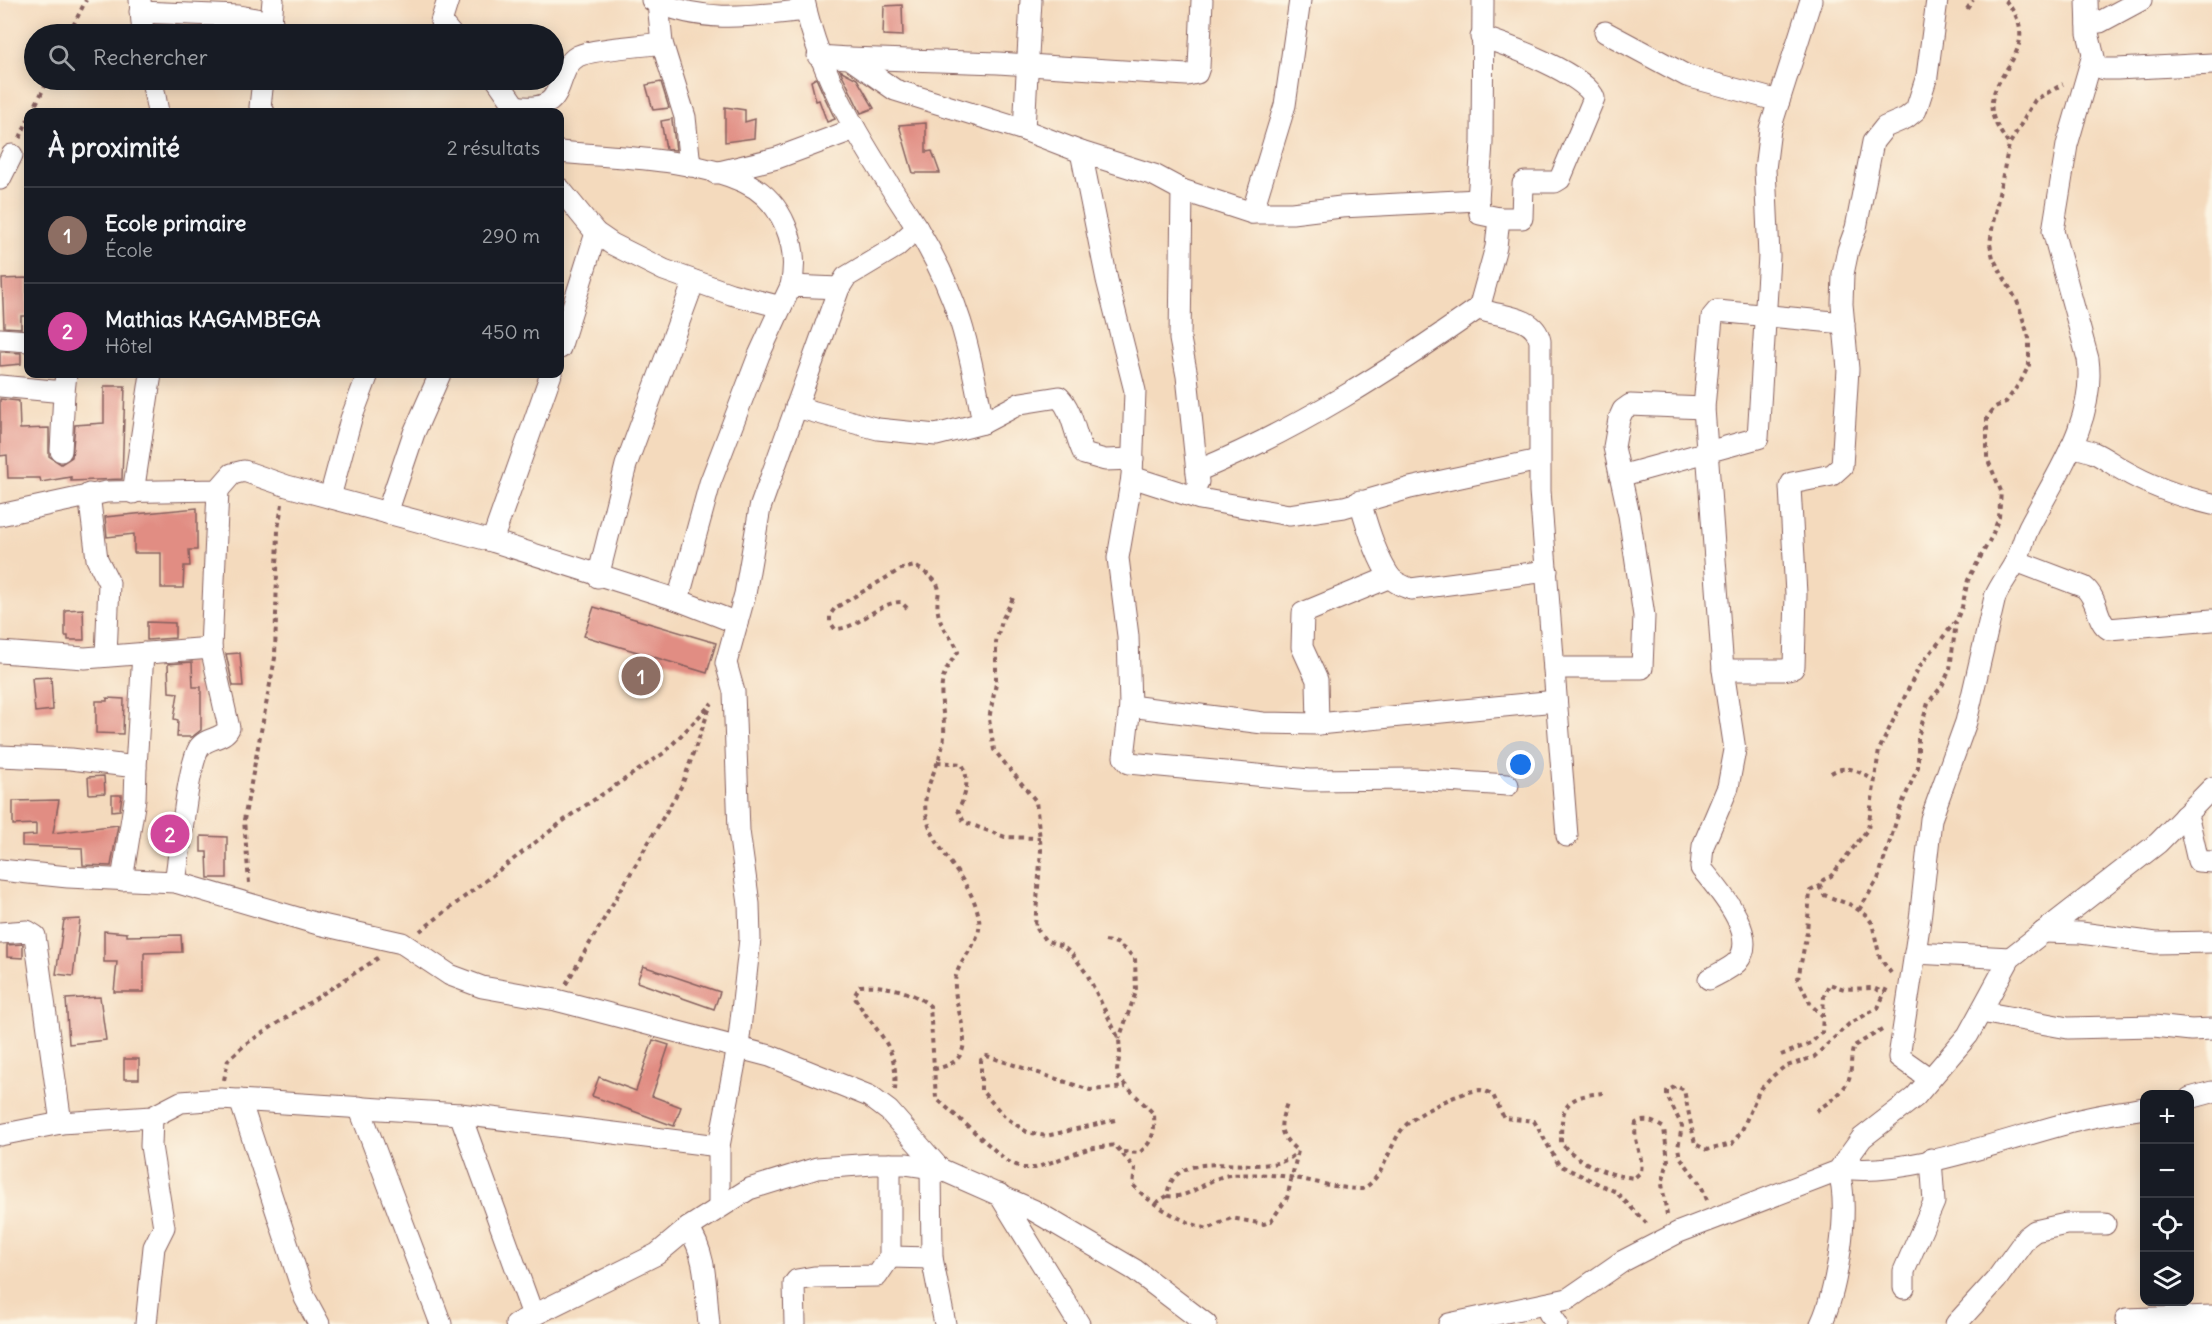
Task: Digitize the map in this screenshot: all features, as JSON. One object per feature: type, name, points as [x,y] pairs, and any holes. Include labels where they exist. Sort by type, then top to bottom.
[{"type":"street","points":[[271,24],[273,0]]},
{"type":"street","points":[[442,24],[448,0]]},
{"type":"street","points":[[1024,130],[1031,0]]},
{"type":"street","points":[[819,56],[1187,75],[1197,73],[1200,62],[1202,0]]},
{"type":"street","points":[[1252,213],[1285,105],[1300,0]]},
{"type":"street","points":[[1481,37],[1520,50],[1575,79],[1591,89],[1594,98],[1560,179],[1555,182],[1525,182],[1522,218],[1499,218],[1480,214],[1478,200],[1482,143],[1481,37],[1483,0]]},
{"type":"street","points":[[1620,476],[1758,438],[1769,256],[1765,168],[1770,129],[1810,0]]},
{"type":"street","points":[[1723,670],[1793,668],[1796,594],[1790,487],[1792,483],[1832,475],[1842,466],[1848,369],[1843,274],[1850,240],[1856,228],[1873,142],[1885,127],[1906,118],[1917,110],[1927,76],[1937,0]]},
{"type":"street","points":[[1930,1078],[1899,1057],[1915,953],[1931,819],[1966,722],[1988,636],[1995,597],[2003,578],[2016,561],[2024,536],[2048,495],[2071,447],[2082,419],[2090,374],[2053,231],[2067,145],[2091,64],[2087,0]]},
{"type":"street","points":[[2088,24],[2107,19],[2141,0]]},
{"type":"street","points":[[655,1],[674,10],[715,18],[805,5],[819,56],[855,129],[936,258],[961,315],[969,342],[983,423]]},
{"type":"street","points":[[655,1],[662,43],[685,117],[690,166]]},
{"type":"street","points":[[142,24],[140,6],[239,16],[260,24]]},
{"type":"street","points":[[1605,32],[1687,76],[1779,101]]},
{"type":"street","points":[[564,78],[568,67],[579,56],[593,51],[662,43]]},
{"type":"street","points":[[849,58],[895,90],[1024,130],[1081,152],[1154,175],[1182,190],[1252,213],[1292,213],[1341,207],[1478,200]]},
{"type":"street","points":[[2091,64],[2104,69],[2212,64]]},
{"type":"street","points":[[154,90],[157,108]]},
{"type":"street","points":[[261,108],[262,90]]},
{"type":"street","points":[[502,90],[511,108]]},
{"type":"street","points":[[539,108],[559,90]]},
{"type":"street","points":[[714,173],[777,158],[855,129]]},
{"type":"street","points":[[564,152],[690,166],[745,183],[780,215],[786,226],[795,257],[791,286],[759,355],[710,483],[678,600]]},
{"type":"street","points":[[1081,152],[1107,279],[1132,373],[1136,413],[1133,468],[1118,558],[1128,636],[1130,706],[1124,757],[1129,763],[1309,780],[1414,779],[1508,785]]},
{"type":"street","points":[[0,179],[12,155]]},
{"type":"street","points":[[1182,190],[1180,339],[1187,376],[1200,499]]},
{"type":"street","points":[[564,194],[596,232],[612,244],[664,270],[781,307]]},
{"type":"street","points":[[1197,471],[1238,454],[1342,399],[1480,307],[1496,247],[1499,218]]},
{"type":"street","points":[[719,1207],[719,1146],[738,1047],[750,939],[749,904],[739,831],[734,692],[726,663],[737,623],[760,507],[839,288],[846,278],[896,247],[917,228]]},
{"type":"street","points":[[564,335],[596,232]]},
{"type":"street","points":[[598,577],[626,465],[694,281]]},
{"type":"street","points":[[791,286],[839,288]]},
{"type":"street","points":[[1480,307],[1485,311],[1528,322],[1539,334],[1539,460],[1567,836]]},
{"type":"street","points":[[1709,979],[1737,961],[1743,948],[1737,915],[1701,868],[1703,846],[1728,787],[1735,750],[1723,670],[1704,408],[1714,313],[1766,315],[1844,323]]},
{"type":"street","points":[[0,339],[24,341]]},
{"type":"street","points":[[133,493],[150,378]]},
{"type":"street","points":[[330,497],[351,419],[366,378]]},
{"type":"street","points":[[387,513],[414,433],[438,378]]},
{"type":"street","points":[[492,541],[550,378]]},
{"type":"street","points":[[0,386],[65,383],[61,451]]},
{"type":"street","points":[[796,407],[879,429],[936,435],[983,423],[1021,403],[1059,396],[1068,407],[1076,438],[1084,454],[1133,468],[1200,499],[1289,515],[1323,511],[1539,460]]},
{"type":"street","points":[[1554,668],[1642,668],[1644,616],[1629,514],[1614,438],[1626,408],[1641,405],[1704,408]]},
{"type":"street","points":[[2071,447],[2096,452],[2120,468],[2151,483],[2176,494],[2212,504]]},
{"type":"street","points":[[175,882],[192,769],[198,750],[206,742],[226,734],[229,728],[211,648],[218,490],[232,474],[244,471],[290,487],[492,541],[598,577],[678,600],[737,623]]},
{"type":"street","points":[[0,515],[89,494],[218,490]]},
{"type":"street","points":[[89,494],[97,559],[109,583],[106,656]]},
{"type":"street","points":[[1360,501],[1367,526],[1390,577],[1410,589],[1547,571]]},
{"type":"street","points":[[2016,561],[2084,587],[2093,595],[2101,621],[2109,629],[2212,620]]},
{"type":"street","points":[[1318,724],[1317,680],[1302,647],[1303,613],[1390,577]]},
{"type":"street","points":[[0,652],[85,658],[211,648]]},
{"type":"street","points":[[122,880],[135,799],[143,653]]},
{"type":"street","points":[[1130,706],[1263,723],[1318,724],[1556,701]]},
{"type":"street","points":[[0,756],[71,759],[136,767]]},
{"type":"street","points":[[1821,1324],[1830,1303],[1844,1214],[1844,1192],[1840,1169],[1862,1138],[1914,1097],[1968,1035],[2010,958],[2158,843],[2212,788]]},
{"type":"street","points":[[2184,816],[2189,822],[2196,857],[2202,862],[2212,862]]},
{"type":"street","points":[[0,870],[175,882],[318,924],[402,943],[450,975],[482,987],[556,1000],[738,1047],[835,1081],[869,1096],[889,1111],[936,1168],[932,1258],[945,1324]]},
{"type":"street","points":[[0,933],[27,931],[35,936],[61,1124]]},
{"type":"street","points":[[2043,932],[2081,933],[2156,943],[2212,942]]},
{"type":"street","points":[[1915,953],[2010,958]]},
{"type":"street","points":[[1981,1012],[2025,1022],[2078,1028],[2154,1026],[2191,1030],[2212,1029]]},
{"type":"street","points":[[2194,1097],[2212,1092]]},
{"type":"street","points":[[0,1135],[61,1124],[152,1117],[181,1102],[230,1099],[460,1114],[719,1146]]},
{"type":"street","points":[[230,1099],[305,1298],[319,1324]]},
{"type":"street","points":[[359,1107],[441,1324]]},
{"type":"street","points":[[1449,1324],[1568,1299],[1623,1261],[1712,1219],[1802,1187],[1840,1169],[1874,1171],[1931,1159],[2078,1120],[2140,1109]]},
{"type":"street","points":[[460,1114],[535,1318],[657,1254],[688,1228],[749,1188],[817,1168],[890,1164],[936,1168],[999,1194],[1048,1218],[1135,1270],[1206,1324]]},
{"type":"street","points":[[146,1324],[154,1247],[164,1227],[152,1154],[152,1117]]},
{"type":"street","points":[[1904,1288],[1904,1271],[1934,1202],[1931,1159]]},
{"type":"street","points":[[795,1324],[794,1284],[797,1280],[814,1277],[877,1276],[890,1257],[890,1164]]},
{"type":"street","points":[[999,1194],[1079,1324]]},
{"type":"street","points":[[1956,1324],[1996,1280],[2027,1237],[2035,1231],[2066,1224],[2105,1224]]},
{"type":"street","points":[[688,1228],[698,1245],[703,1260],[709,1324]]},
{"type":"street","points":[[890,1257],[932,1258]]},
{"type":"street","points":[[1546,1304],[1557,1324]]},
{"type":"street","points":[[2126,1319],[2212,1316]]},
{"type":"path","points":[[74,24],[86,0]]},
{"type":"path","points":[[1967,9],[1973,0]]},
{"type":"path","points":[[2006,0],[2013,9],[2019,28],[2019,41],[2013,62],[1995,88],[1992,113],[2009,145]]},
{"type":"path","points":[[1859,910],[1878,879],[1901,806],[1918,767],[1918,736],[1928,703],[1942,686],[1950,669],[1956,621],[1968,580],[1992,536],[1999,517],[2001,491],[1987,458],[1987,418],[1995,407],[2006,402],[2029,365],[2029,338],[2017,301],[1993,258],[1990,244],[2000,193],[2002,167],[2009,145],[2036,100],[2091,64]]},
{"type":"path","points":[[34,108],[43,90]]},
{"type":"path","points":[[250,905],[244,820],[275,658],[278,529],[282,504],[290,487]]},
{"type":"path","points":[[906,608],[901,602],[891,602],[846,628],[835,628],[830,622],[830,615],[835,608],[901,568],[915,566],[931,575],[940,588],[939,617],[943,628],[956,642],[958,652],[948,665],[941,685],[946,719],[941,752],[927,785],[928,822],[970,896],[979,919],[979,934],[955,981],[965,1042],[961,1055],[948,1066],[934,1069]]},
{"type":"path","points":[[1013,598],[1003,618],[996,642],[996,683],[989,719],[991,735],[994,750],[1036,801],[1040,838],[1035,926],[1045,940],[1062,946],[1072,954],[1088,974],[1119,1039],[1120,1053],[1117,1071],[1126,1087],[1154,1114],[1154,1136],[1138,1153],[1122,1151]]},
{"type":"path","points":[[1824,1017],[1811,1005],[1798,979],[1807,932],[1810,891],[1822,885],[1868,829],[1879,750],[1919,668],[1956,621]]},
{"type":"path","points":[[556,1000],[682,785],[726,663]]},
{"type":"path","points":[[230,1099],[228,1060],[247,1043],[436,921],[453,904],[571,815],[664,753],[712,703]]},
{"type":"path","points":[[936,762],[962,764],[966,771],[966,789],[958,810],[964,822],[1005,837],[1040,838]]},
{"type":"path","points":[[1831,773],[1837,770],[1852,769],[1875,781]]},
{"type":"path","points":[[1712,1219],[1701,1185],[1680,1157],[1678,1148],[1682,1126],[1667,1091],[1676,1086],[1684,1090],[1695,1144],[1707,1150],[1719,1149],[1732,1144],[1742,1130],[1759,1091],[1774,1074],[1784,1067],[1814,1057],[1849,1024],[1878,1008],[1883,1002],[1892,978],[1891,972],[1880,958],[1872,923],[1859,910],[1824,896],[1820,888],[1822,885]]},
{"type":"path","points":[[1105,941],[1117,943],[1135,958],[1136,992],[1119,1039]]},
{"type":"path","points":[[1781,1055],[1811,1043],[1822,1032],[1824,996],[1829,984],[1844,989],[1873,988],[1885,993]]},
{"type":"path","points":[[889,1111],[897,1069],[892,1049],[864,1014],[854,996],[860,986],[870,985],[894,990],[924,1000],[930,1006],[936,1098],[1007,1161],[1023,1168],[1035,1168],[1088,1149],[1115,1145],[1135,1169],[1133,1185],[1181,1219],[1208,1229],[1231,1218],[1264,1224],[1271,1221],[1287,1198],[1298,1151]]},
{"type":"path","points":[[1883,1002],[1885,1009]]},
{"type":"path","points":[[1816,1111],[1836,1097],[1850,1076],[1850,1057],[1854,1046],[1881,1031],[1885,1026]]},
{"type":"path","points":[[1115,1120],[1046,1136],[1027,1132],[1005,1117],[981,1090],[981,1060],[987,1056],[1090,1090],[1126,1087]]},
{"type":"path","points":[[1156,1203],[1167,1196],[1178,1198],[1217,1178],[1230,1175],[1293,1178],[1345,1189],[1363,1189],[1382,1171],[1404,1127],[1425,1112],[1457,1097],[1482,1090],[1493,1095],[1504,1118],[1534,1121],[1559,1165],[1616,1192],[1636,1210],[1640,1219],[1649,1226],[1655,1225]]},
{"type":"path","points":[[1603,1093],[1581,1095],[1565,1107],[1561,1117],[1561,1143],[1574,1158],[1619,1176],[1634,1178],[1641,1172],[1642,1162],[1634,1134],[1636,1124],[1642,1120],[1653,1121],[1664,1128],[1668,1161],[1662,1184],[1668,1208],[1667,1217],[1661,1223]]},
{"type":"path","points":[[1287,1103],[1279,1122],[1284,1138],[1298,1151]]},
{"type":"path","points":[[1167,1196],[1168,1185],[1174,1175],[1189,1169],[1216,1163],[1278,1165],[1290,1160],[1298,1151]]},
{"type":"building","points":[[902,5],[903,36],[883,35],[884,6]]},
{"type":"building","points":[[840,70],[857,79],[874,108],[861,113]]},
{"type":"building","points":[[816,78],[835,119],[827,122],[819,100],[816,101],[811,81]]},
{"type":"building","points":[[661,82],[669,108],[653,110],[646,85]]},
{"type":"building","points":[[725,107],[745,110],[745,122],[755,119],[754,138],[725,142]]},
{"type":"building","points":[[672,119],[676,150],[666,149],[661,121]]},
{"type":"building","points":[[926,123],[926,152],[932,151],[940,173],[913,173],[899,125]]},
{"type":"building","points":[[24,278],[24,316],[21,316],[21,328],[4,327],[2,279]]},
{"type":"building","points":[[0,352],[21,353],[21,364],[0,366]]},
{"type":"building","points":[[104,386],[125,386],[122,479],[71,481],[71,477],[41,482],[40,478],[8,478],[7,455],[0,456],[0,399],[19,401],[20,429],[49,428],[49,456],[61,464],[72,457],[75,425],[104,423]]},
{"type":"building","points":[[197,508],[197,550],[189,550],[190,566],[184,566],[183,588],[161,588],[161,553],[134,553],[134,534],[107,537],[105,517]]},
{"type":"building","points":[[594,607],[716,643],[707,673],[584,636]]},
{"type":"building","points":[[83,609],[84,640],[68,640],[68,636],[65,636],[65,610]]},
{"type":"building","points":[[147,622],[175,623],[175,638],[147,640]]},
{"type":"building","points":[[240,653],[243,686],[233,686],[226,654]]},
{"type":"building","points":[[192,662],[193,687],[201,687],[201,730],[192,737],[177,737],[178,720],[174,719],[178,693],[169,692],[168,664]]},
{"type":"building","points":[[51,677],[53,710],[35,712],[32,678]]},
{"type":"building","points":[[107,698],[124,699],[123,734],[96,733],[96,701],[107,701]]},
{"type":"building","points":[[104,776],[105,793],[89,794],[88,777]]},
{"type":"building","points":[[112,795],[122,795],[120,810],[112,811]]},
{"type":"building","points":[[59,800],[53,833],[118,825],[111,866],[83,865],[82,848],[22,846],[22,836],[36,835],[36,824],[13,825],[13,801]]},
{"type":"building","points":[[201,836],[227,837],[227,878],[208,878],[207,852],[201,852]]},
{"type":"building","points":[[80,919],[73,976],[56,974],[64,920]]},
{"type":"building","points":[[104,931],[127,933],[127,936],[181,935],[182,952],[144,953],[144,992],[114,992],[117,962],[104,962]]},
{"type":"building","points":[[23,944],[23,958],[7,957],[7,945]]},
{"type":"building","points":[[643,966],[720,992],[714,1009],[637,982]]},
{"type":"building","points":[[100,997],[106,1040],[69,1044],[66,999]]},
{"type":"building","points":[[653,1040],[669,1045],[652,1096],[681,1107],[674,1126],[592,1096],[599,1077],[636,1091]]},
{"type":"building","points":[[124,1059],[139,1059],[139,1079],[124,1079]]},
{"type":"place","name":"Ecole primaire","points":[[641,676]]},
{"type":"place","name":"Mathias KAGAMBEGA","points":[[170,834]]}]
